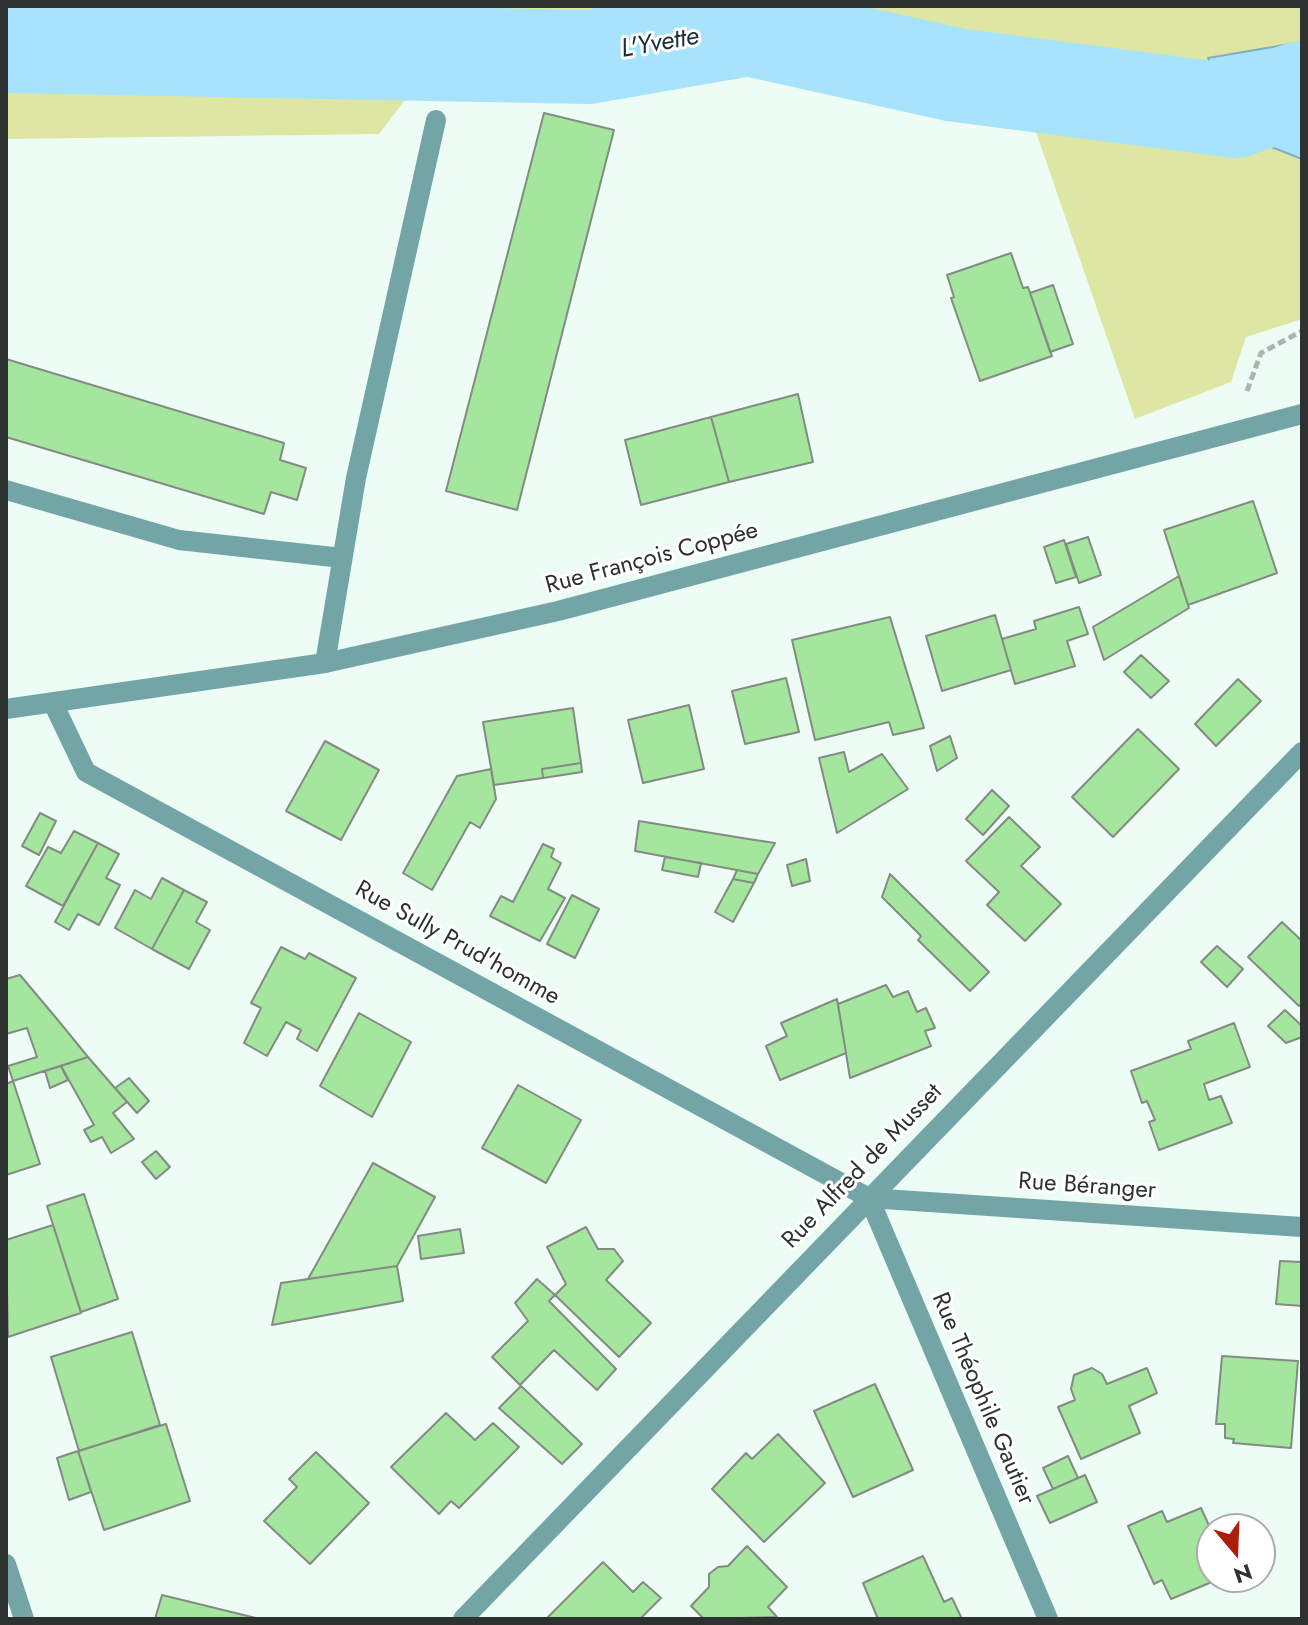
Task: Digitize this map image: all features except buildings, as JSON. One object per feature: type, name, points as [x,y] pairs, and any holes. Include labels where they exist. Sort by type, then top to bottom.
[{"type":"street","points":[[325,663],[356,478],[436,120]]},
{"type":"street","name":"Rue François Coppée","points":[[6,709],[54,705],[325,663],[558,611],[1302,414]]},
{"type":"street","points":[[6,490],[179,540],[342,558]]},
{"type":"street","name":"Rue Sully Prud'homme","points":[[54,705],[86,772],[869,1198]]},
{"type":"street","name":"Rue Alfred de Musset","points":[[463,1619],[1302,752]]},
{"type":"street","name":"Rue Béranger","points":[[869,1198],[1302,1227]]},
{"type":"street","name":"Rue Théophile Gautier","points":[[869,1198],[1048,1619]]},
{"type":"street","points":[[6,1564],[24,1619]]},
{"type":"path","points":[[1231,433],[1261,353],[1302,331]]},
{"type":"green space","points":[[6,6],[1302,6],[1302,319],[1246,337],[1231,382],[1135,419],[1027,106],[742,44],[593,66],[493,69],[478,90],[405,100],[379,134],[6,139]]},
{"type":"water","points":[[1302,42],[1302,159],[1238,134],[1208,58]]},
{"type":"waterway","name":"L'Yvette","points":[[6,46],[588,57],[749,29],[956,75],[1235,111],[1302,88]]}]
